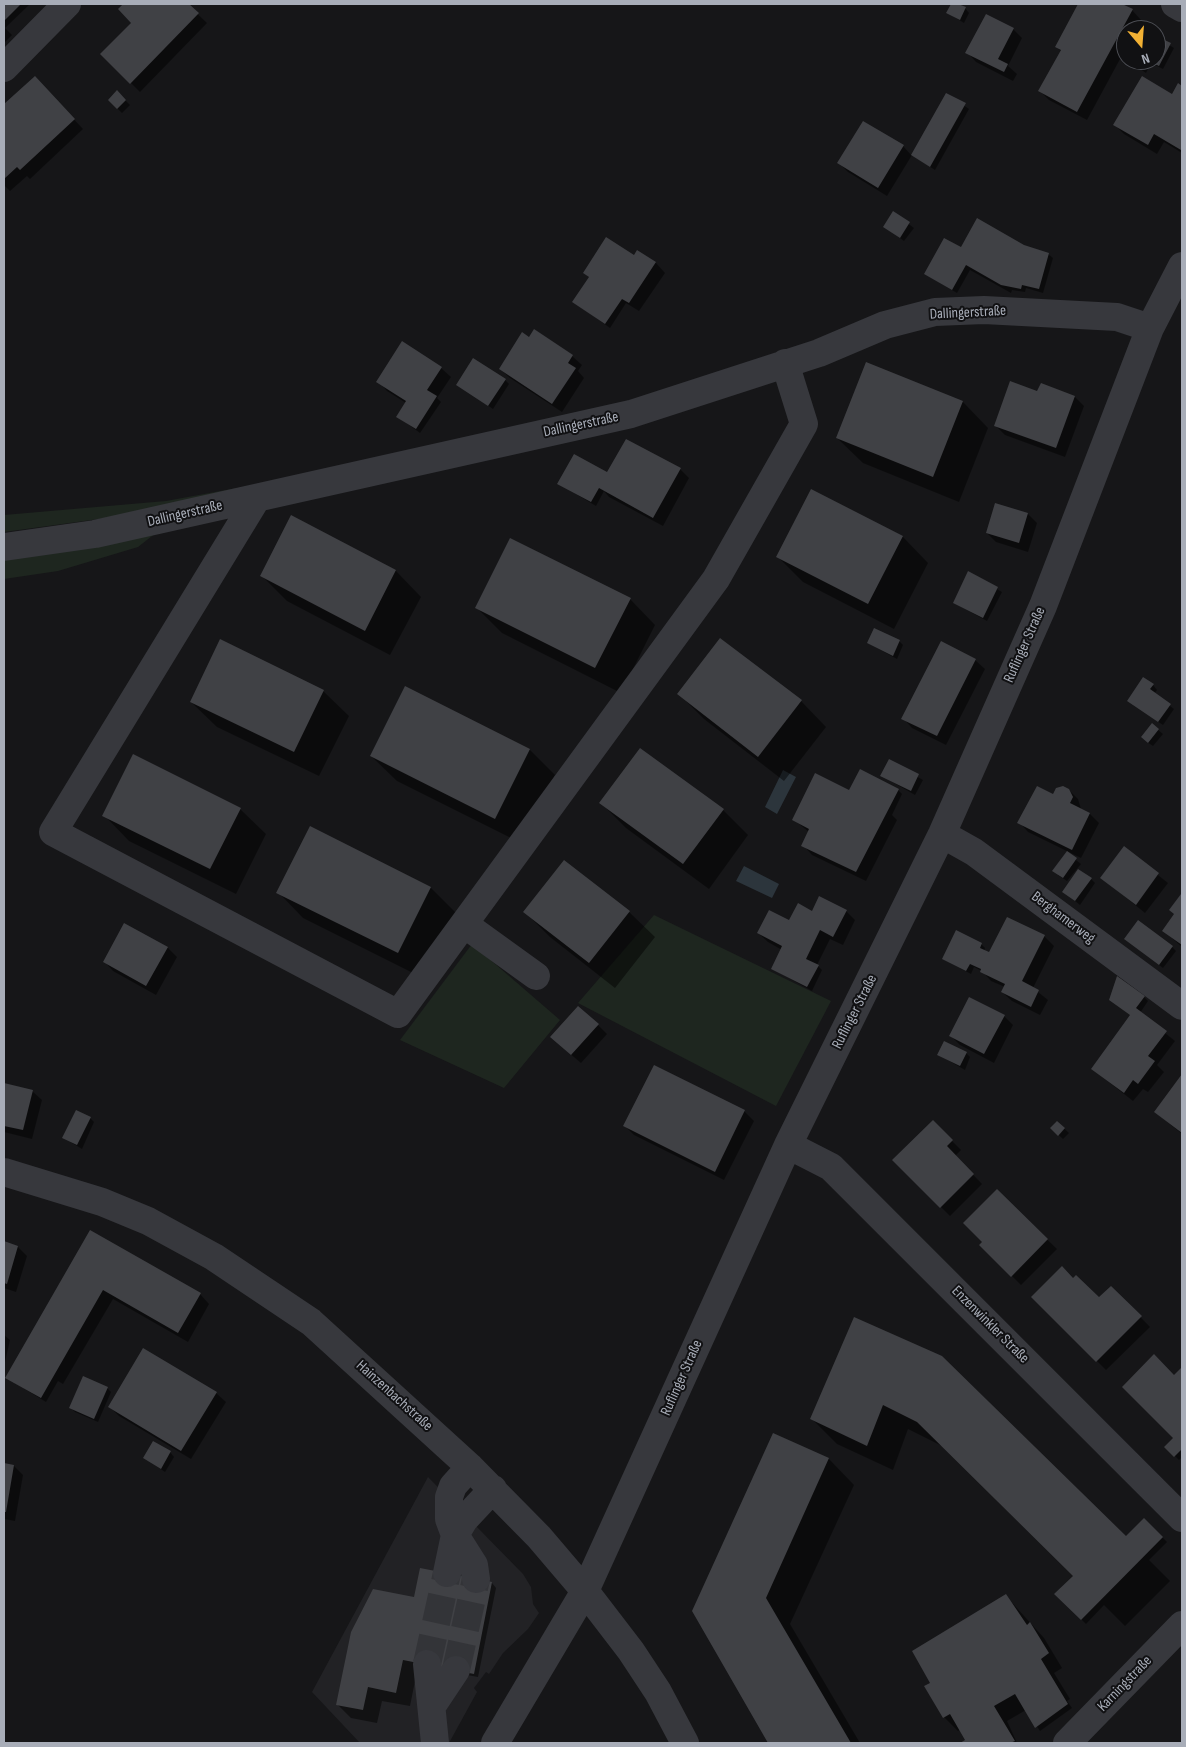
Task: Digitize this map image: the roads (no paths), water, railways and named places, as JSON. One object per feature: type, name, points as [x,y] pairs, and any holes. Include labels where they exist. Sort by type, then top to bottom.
[{"type":"street","points":[[4,68],[67,4]]},
{"type":"street","points":[[1175,4],[1182,8]]},
{"type":"street","name":"Ruflinger Straße","points":[[495,1743],[585,1591],[788,1145],[942,834],[1043,606],[1150,328],[1182,266]]},
{"type":"street","name":"Dallingerstraße","points":[[4,546],[95,534],[631,414],[818,352],[885,325],[935,312],[984,310],[1117,316],[1150,328]]},
{"type":"street","points":[[257,498],[53,832],[398,1014],[711,587],[726,562],[804,424],[785,363]]},
{"type":"street","name":"Berghamerweg","points":[[942,834],[974,852],[1182,1006]]},
{"type":"street","points":[[464,924],[536,976]]},
{"type":"street","name":"Enzenwinkler Straße","points":[[788,1145],[831,1167],[1182,1518]]},
{"type":"street","name":"Hainzenbachstraße","points":[[4,1172],[102,1202],[148,1221],[241,1274],[311,1322],[470,1467],[539,1537],[585,1591],[630,1651],[658,1692],[685,1743]]},
{"type":"street","points":[[470,1467],[453,1486],[448,1497],[449,1519],[455,1535],[474,1565],[476,1578]]},
{"type":"street","points":[[447,1573],[455,1535],[464,1520],[493,1490]]},
{"type":"street","name":"Karningstraße","points":[[1067,1743],[1182,1625]]},
{"type":"street","points":[[427,1664],[435,1743]]},
{"type":"street","points":[[432,1706],[456,1670]]},
{"type":"tunnel","points":[[427,1664],[447,1573]]},
{"type":"tunnel","points":[[456,1670],[476,1579]]}]
